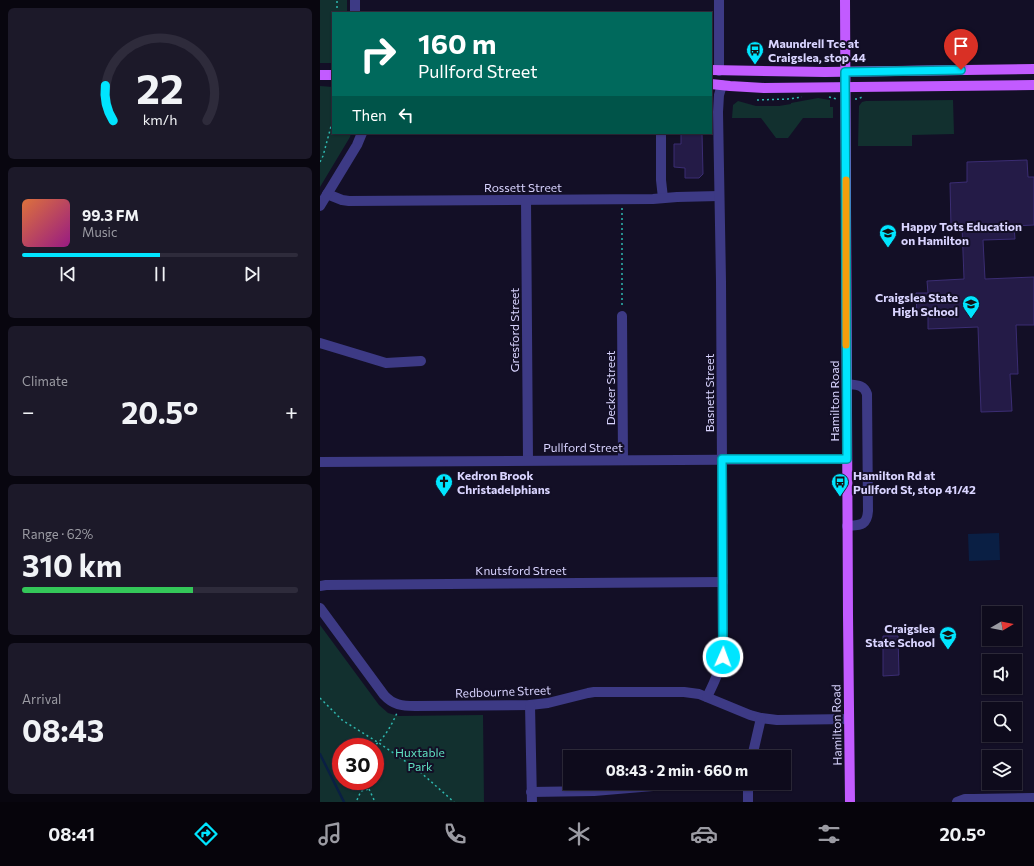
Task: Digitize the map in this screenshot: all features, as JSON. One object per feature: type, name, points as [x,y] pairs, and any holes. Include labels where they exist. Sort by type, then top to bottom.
[{"type":"main road","name":"Hamilton Road","points":[[845,0],[847,526],[850,802]]},
{"type":"main road","points":[[715,71],[845,72],[1034,69]]},
{"type":"main road","points":[[320,75],[332,75]]},
{"type":"main road","points":[[712,84],[764,88],[1034,85]]},
{"type":"street","points":[[355,0],[355,12]]},
{"type":"street","points":[[715,71],[719,0]]},
{"type":"street","name":"Basnett Street","points":[[708,697],[720,669],[723,657],[721,281],[718,112],[722,86]]},
{"type":"street","points":[[320,206],[358,145],[362,134]]},
{"type":"street","points":[[661,134],[661,180],[663,198]]},
{"type":"street","name":"Rossett Street","points":[[327,194],[349,201],[622,199],[663,198],[677,196],[719,196]]},
{"type":"street","name":"Gresford Street","points":[[526,200],[528,460]]},
{"type":"street","name":"Decker Street","points":[[622,316],[623,460]]},
{"type":"street","points":[[320,343],[386,363],[421,361]]},
{"type":"street","points":[[847,384],[861,386],[867,394],[868,488],[867,519],[863,524],[847,526]]},
{"type":"street","name":"Pullford Street","points":[[320,462],[847,459]]},
{"type":"street","name":"Knutsford Street","points":[[320,586],[326,584],[723,582]]},
{"type":"street","points":[[320,608],[388,700],[398,705]]},
{"type":"street","name":"Redbourne Street","points":[[398,705],[530,705],[548,704],[594,692],[684,692],[708,697],[750,715],[761,718],[777,720],[849,719]]},
{"type":"street","points":[[530,705],[531,797],[606,790]]},
{"type":"street","points":[[754,750],[761,718]]},
{"type":"street","points":[[748,790],[748,802]]},
{"type":"street","points":[[957,802],[965,799],[1034,798]]},
{"type":"path","points":[[337,0],[337,12]]},
{"type":"path","points":[[757,100],[788,99],[805,96]]},
{"type":"path","points":[[827,96],[835,99]]},
{"type":"path","points":[[320,162],[332,123]]},
{"type":"path","points":[[622,199],[622,316]]},
{"type":"path","points":[[320,698],[342,720],[371,738]]},
{"type":"path","points":[[382,738],[397,714],[398,705]]},
{"type":"path","points":[[384,746],[418,770],[454,802]]},
{"type":"path","points":[[357,800],[361,791],[365,790]]},
{"type":"path","points":[[369,790],[375,802]]},
{"type":"green space","points":[[320,0],[347,0],[347,12],[332,12],[332,63],[320,63]]},
{"type":"green space","points":[[320,86],[332,87],[332,134],[351,134],[320,187]]},
{"type":"green space","points":[[818,98],[830,100],[830,107],[833,107],[833,118],[803,118],[788,138],[776,138],[761,118],[732,118],[733,105],[738,101],[756,106],[779,106]]},
{"type":"green space","points":[[953,100],[954,134],[912,135],[912,146],[858,146],[859,106],[862,102]]},
{"type":"green space","name":"Huxtable Park","points":[[320,625],[379,705],[388,713],[399,716],[483,715],[484,802],[320,802]]},
{"type":"water","points":[[999,533],[1000,560],[969,561],[968,534]]},
{"type":"building","points":[[681,134],[702,134],[703,174],[699,178],[685,178],[685,168],[674,167],[674,144],[681,144]]},
{"type":"building","points":[[1027,160],[1028,177],[1034,177],[1034,225],[1014,226],[1015,239],[983,240],[985,279],[1034,277],[1034,325],[1016,325],[1018,374],[1010,374],[1012,411],[981,412],[978,327],[928,329],[928,316],[917,316],[916,293],[928,293],[927,281],[964,279],[962,225],[951,226],[950,183],[967,182],[967,162]]},
{"type":"building","points":[[883,636],[898,636],[899,675],[883,676]]},
{"type":"waterway","points":[[320,754],[344,802]]},
{"type":"slow traffic","points":[[846,180],[846,345]]},
{"type":"place","name":"Maundrell Tce at Craigslea, stop 44","points":[[755,65]]},
{"type":"place","name":"Happy Tots Education on Hamilton","points":[[888,248]]},
{"type":"place","name":"Craigslea State High School","points":[[971,319]]},
{"type":"place","name":"Kedron Brook Christadelphians","points":[[444,497]]},
{"type":"place","name":"Hamilton Rd at Pullford St, stop 41/42","points":[[840,497]]},
{"type":"place","name":"Craigslea State School","points":[[948,650]]},
{"type":"route","points":[[723,657],[722,459],[847,459],[845,72],[961,70]]}]
